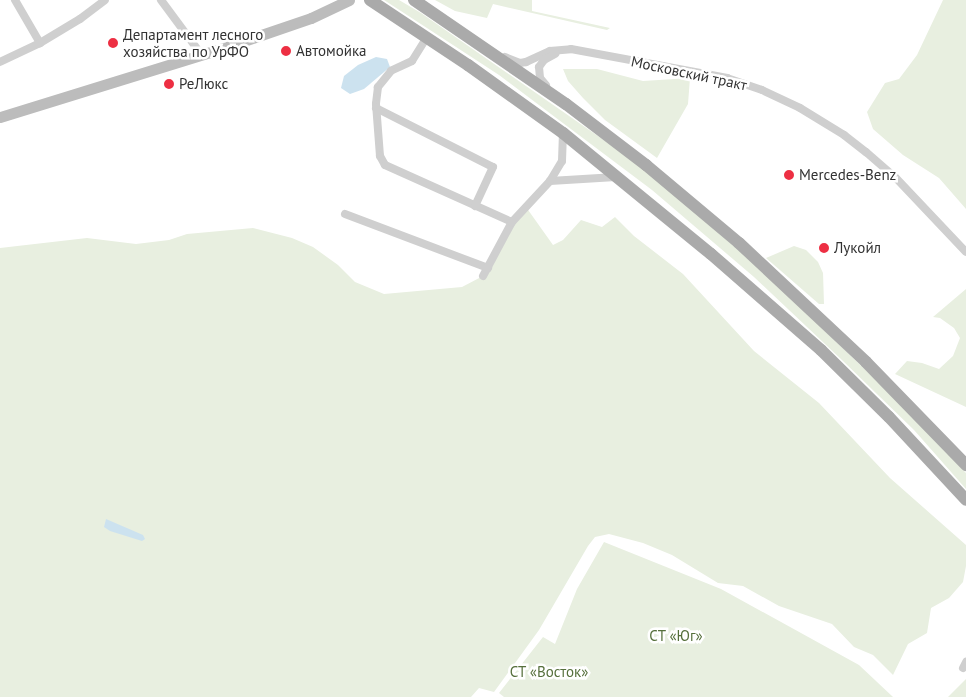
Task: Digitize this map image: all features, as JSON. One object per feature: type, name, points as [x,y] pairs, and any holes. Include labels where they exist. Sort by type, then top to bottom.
[{"type":"main road","points":[[370,0],[427,37],[563,134],[711,254],[821,350],[889,417],[966,500]]},
{"type":"main road","points":[[414,0],[566,104],[646,165],[752,254],[866,362],[966,464]]},
{"type":"street","points":[[15,0],[40,43]]},
{"type":"street","points":[[0,62],[40,43],[80,19],[105,0]]},
{"type":"street","points":[[161,0],[201,54]]},
{"type":"street","points":[[0,117],[311,18],[349,0]]},
{"type":"street","points":[[427,37],[412,60],[391,71],[378,87],[376,108],[380,156],[385,164],[512,222]]},
{"type":"street","name":"Московский тракт","points":[[486,48],[520,63],[555,49],[582,51],[743,83],[800,108],[844,135],[895,177],[966,252]]},
{"type":"street","name":"Московский тракт","points":[[566,104],[540,78],[539,67],[544,60],[553,54],[582,51]]},
{"type":"street","points":[[376,108],[493,167],[475,206]]},
{"type":"street","points":[[483,276],[512,222],[550,181],[562,162],[563,134]]},
{"type":"street","points":[[550,181],[617,177]]},
{"type":"street","points":[[345,214],[488,268]]},
{"type":"green space","points":[[384,0],[399,0],[421,13],[631,159],[753,262],[899,402],[966,473],[966,489],[914,430],[843,361],[754,277],[652,190],[499,75]]},
{"type":"green space","points":[[435,0],[532,0],[532,11],[610,28],[607,30],[493,4],[487,18],[455,11]]},
{"type":"green space","points":[[943,0],[966,0],[966,209],[939,178],[903,155],[873,129],[867,112],[885,83],[899,79],[917,55]]},
{"type":"green space","points":[[563,69],[597,69],[643,81],[690,78],[688,104],[657,158],[605,120],[568,81]]},
{"type":"green space","points":[[526,207],[553,245],[563,240],[581,220],[602,227],[615,217],[634,236],[683,274],[754,351],[819,403],[890,478],[966,545],[966,566],[963,582],[949,598],[931,608],[927,633],[908,644],[893,675],[873,655],[854,647],[832,624],[779,606],[743,586],[718,583],[672,555],[643,543],[609,534],[595,537],[588,546],[539,630],[494,692],[479,688],[471,697],[0,697],[0,248],[87,238],[136,244],[169,240],[187,234],[253,228],[292,238],[313,247],[338,265],[355,282],[384,294],[462,287],[483,276],[512,222]]},
{"type":"green space","points":[[794,246],[806,250],[818,262],[823,273],[824,304],[819,304],[766,258]]},
{"type":"green space","points":[[966,289],[966,407],[895,374],[907,361],[922,363],[939,369],[953,356],[960,338],[954,328],[940,318],[933,317]]},
{"type":"green space","name":"СТ «Юг»","points":[[604,542],[721,589],[859,665],[893,697],[504,697],[499,693],[543,637],[555,644],[577,589]]},
{"type":"green space","points":[[966,679],[966,697],[948,697]]},
{"type":"water","points":[[376,57],[387,59],[390,67],[364,89],[350,94],[341,88],[344,76],[358,65]]},
{"type":"water","points":[[106,519],[143,535],[145,539],[142,541],[110,531],[104,527]]},
{"type":"place","name":"Департамент лесного хозяйства по УрФО","points":[[113,43]]},
{"type":"place","name":"Автомойка","points":[[286,51]]},
{"type":"place","name":"РеЛюкс","points":[[169,84]]},
{"type":"place","name":"Mercedes-Benz","points":[[789,175]]},
{"type":"place","name":"Лукойл","points":[[824,248]]},
{"type":"park label","name":"СТ «Восток»","points":[[549,672]]}]
